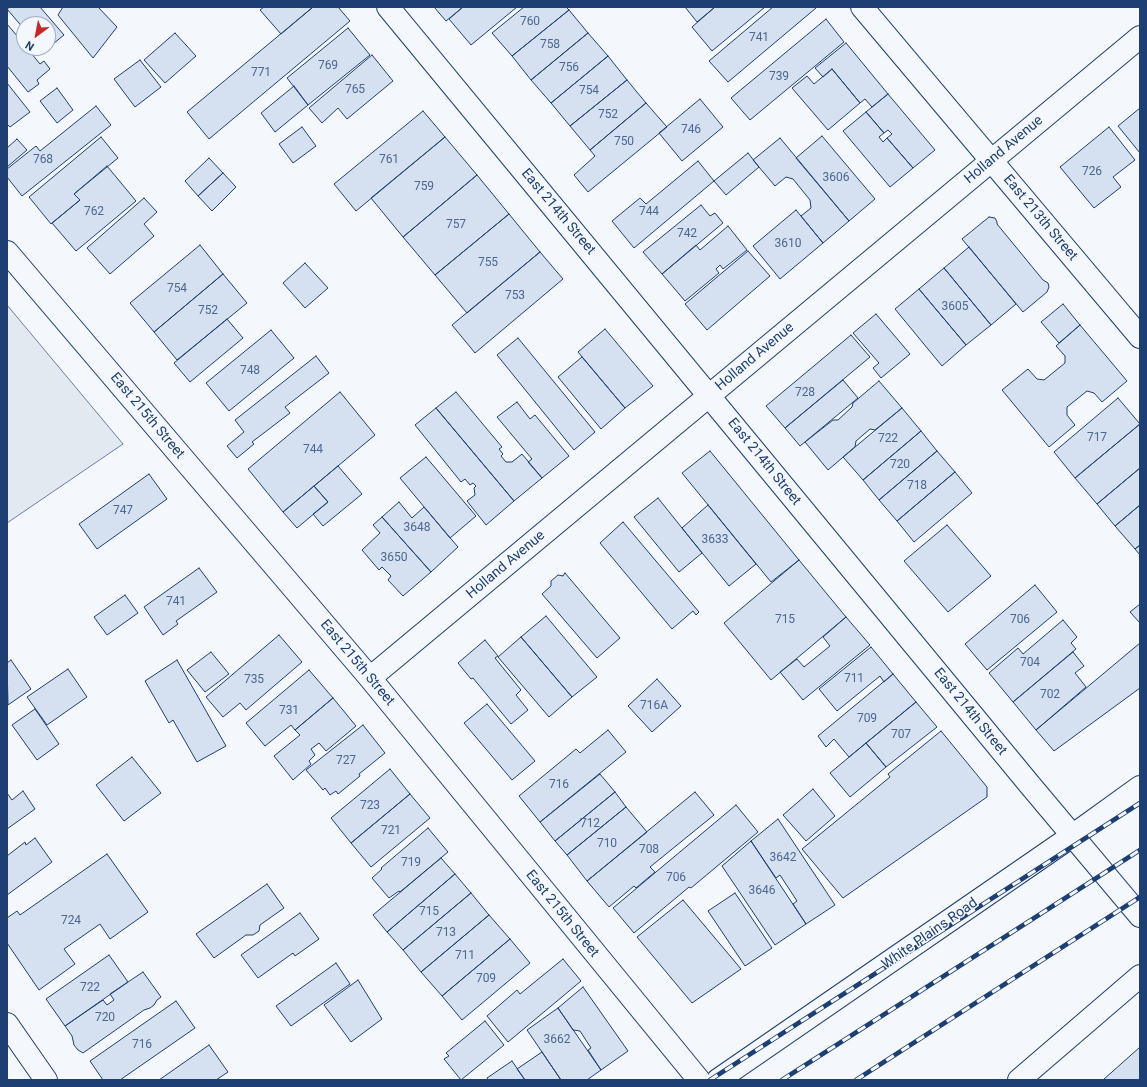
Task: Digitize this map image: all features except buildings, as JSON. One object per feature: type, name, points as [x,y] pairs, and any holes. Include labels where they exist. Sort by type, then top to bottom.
[{"type":"street","name":"East 214th Street","points":[[388,7],[1072,836],[1140,916]]},
{"type":"street","name":"East 213th Street","points":[[862,7],[1140,337]]},
{"type":"street","name":"Holland Avenue","points":[[370,678],[1140,37]]},
{"type":"street","name":"East 215th Street","points":[[7,252],[370,678],[699,1080]]},
{"type":"street","name":"White Plains Road","points":[[718,1080],[1140,788]]},
{"type":"street","points":[[1019,1080],[1140,976]]},
{"type":"street","points":[[7,1024],[46,1080]]},
{"type":"shaded area","points":[[7,305],[123,444],[7,523]]},
{"type":"railway","points":[[710,1080],[1140,803]]},
{"type":"railway","points":[[782,1080],[1140,850]]},
{"type":"railway","points":[[856,1080],[1140,897]]}]
